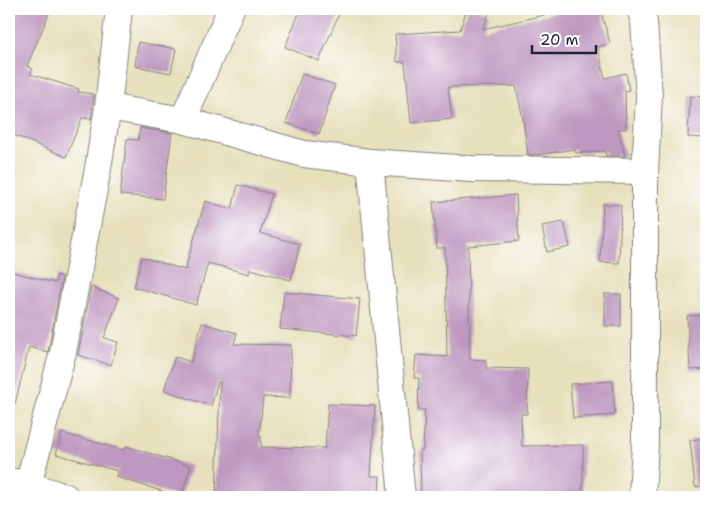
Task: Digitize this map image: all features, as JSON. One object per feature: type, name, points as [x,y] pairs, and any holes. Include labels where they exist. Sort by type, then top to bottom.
[{"type":"street","points":[[66,497],[18,483],[63,352],[108,107],[119,9]]},
{"type":"street","points":[[183,120],[231,9]]},
{"type":"street","points":[[640,9],[644,22],[649,96],[644,170],[645,444],[642,497]]},
{"type":"street","points":[[108,107],[183,120],[304,154],[370,162],[471,169],[644,170]]},
{"type":"street","points":[[370,162],[402,497]]},
{"type":"building","points":[[9,9],[51,9],[27,66],[33,69],[30,74],[79,89],[78,92],[94,94],[91,119],[82,118],[66,157],[9,133]]},
{"type":"building","points":[[301,9],[341,9],[319,61],[285,47]]},
{"type":"building","points":[[467,9],[477,9],[489,13],[483,29],[570,9],[572,9],[573,13],[588,9],[600,9],[610,43],[598,47],[605,78],[626,73],[629,90],[625,91],[626,129],[618,129],[625,156],[606,156],[605,151],[576,153],[575,149],[528,155],[516,86],[448,87],[452,119],[411,123],[405,62],[397,62],[395,34],[460,30]]},
{"type":"building","points":[[138,42],[176,49],[171,73],[135,66]]},
{"type":"building","points":[[302,74],[335,85],[319,134],[286,123]]},
{"type":"building","points":[[690,96],[706,97],[704,138],[688,137]]},
{"type":"building","points":[[140,128],[172,133],[163,199],[120,195],[127,139],[138,140]]},
{"type":"building","points":[[238,185],[272,194],[260,233],[300,244],[291,280],[250,269],[249,274],[208,263],[196,305],[134,287],[142,257],[185,270],[205,201],[232,209]]},
{"type":"building","points":[[516,195],[519,241],[468,246],[470,359],[486,360],[486,368],[528,369],[527,414],[521,414],[522,446],[583,445],[583,497],[421,497],[420,450],[423,450],[425,410],[418,410],[419,378],[414,378],[416,355],[447,357],[445,248],[437,248],[433,202]]},
{"type":"building","points":[[603,204],[621,205],[619,263],[600,262]]},
{"type":"building","points":[[564,222],[570,247],[547,252],[542,226]]},
{"type":"building","points":[[9,271],[55,283],[57,275],[62,277],[48,352],[29,347],[15,404],[9,403]]},
{"type":"building","points":[[91,287],[119,298],[104,338],[118,342],[111,365],[78,355]]},
{"type":"building","points":[[284,292],[360,299],[356,336],[280,329]]},
{"type":"building","points":[[605,294],[621,294],[621,326],[605,326]]},
{"type":"building","points":[[706,315],[706,369],[690,370],[687,316]]},
{"type":"building","points":[[202,323],[237,333],[234,344],[291,345],[290,398],[263,397],[259,436],[261,436],[261,447],[325,448],[328,404],[375,406],[371,476],[380,476],[379,497],[216,497],[220,382],[218,382],[211,406],[164,390],[175,357],[191,362]]},
{"type":"building","points":[[613,381],[615,415],[573,418],[570,384]]},
{"type":"building","points":[[62,433],[124,450],[126,446],[191,466],[181,497],[116,477],[118,471],[56,454]]},
{"type":"building","points":[[706,438],[706,486],[695,487],[690,440]]}]
